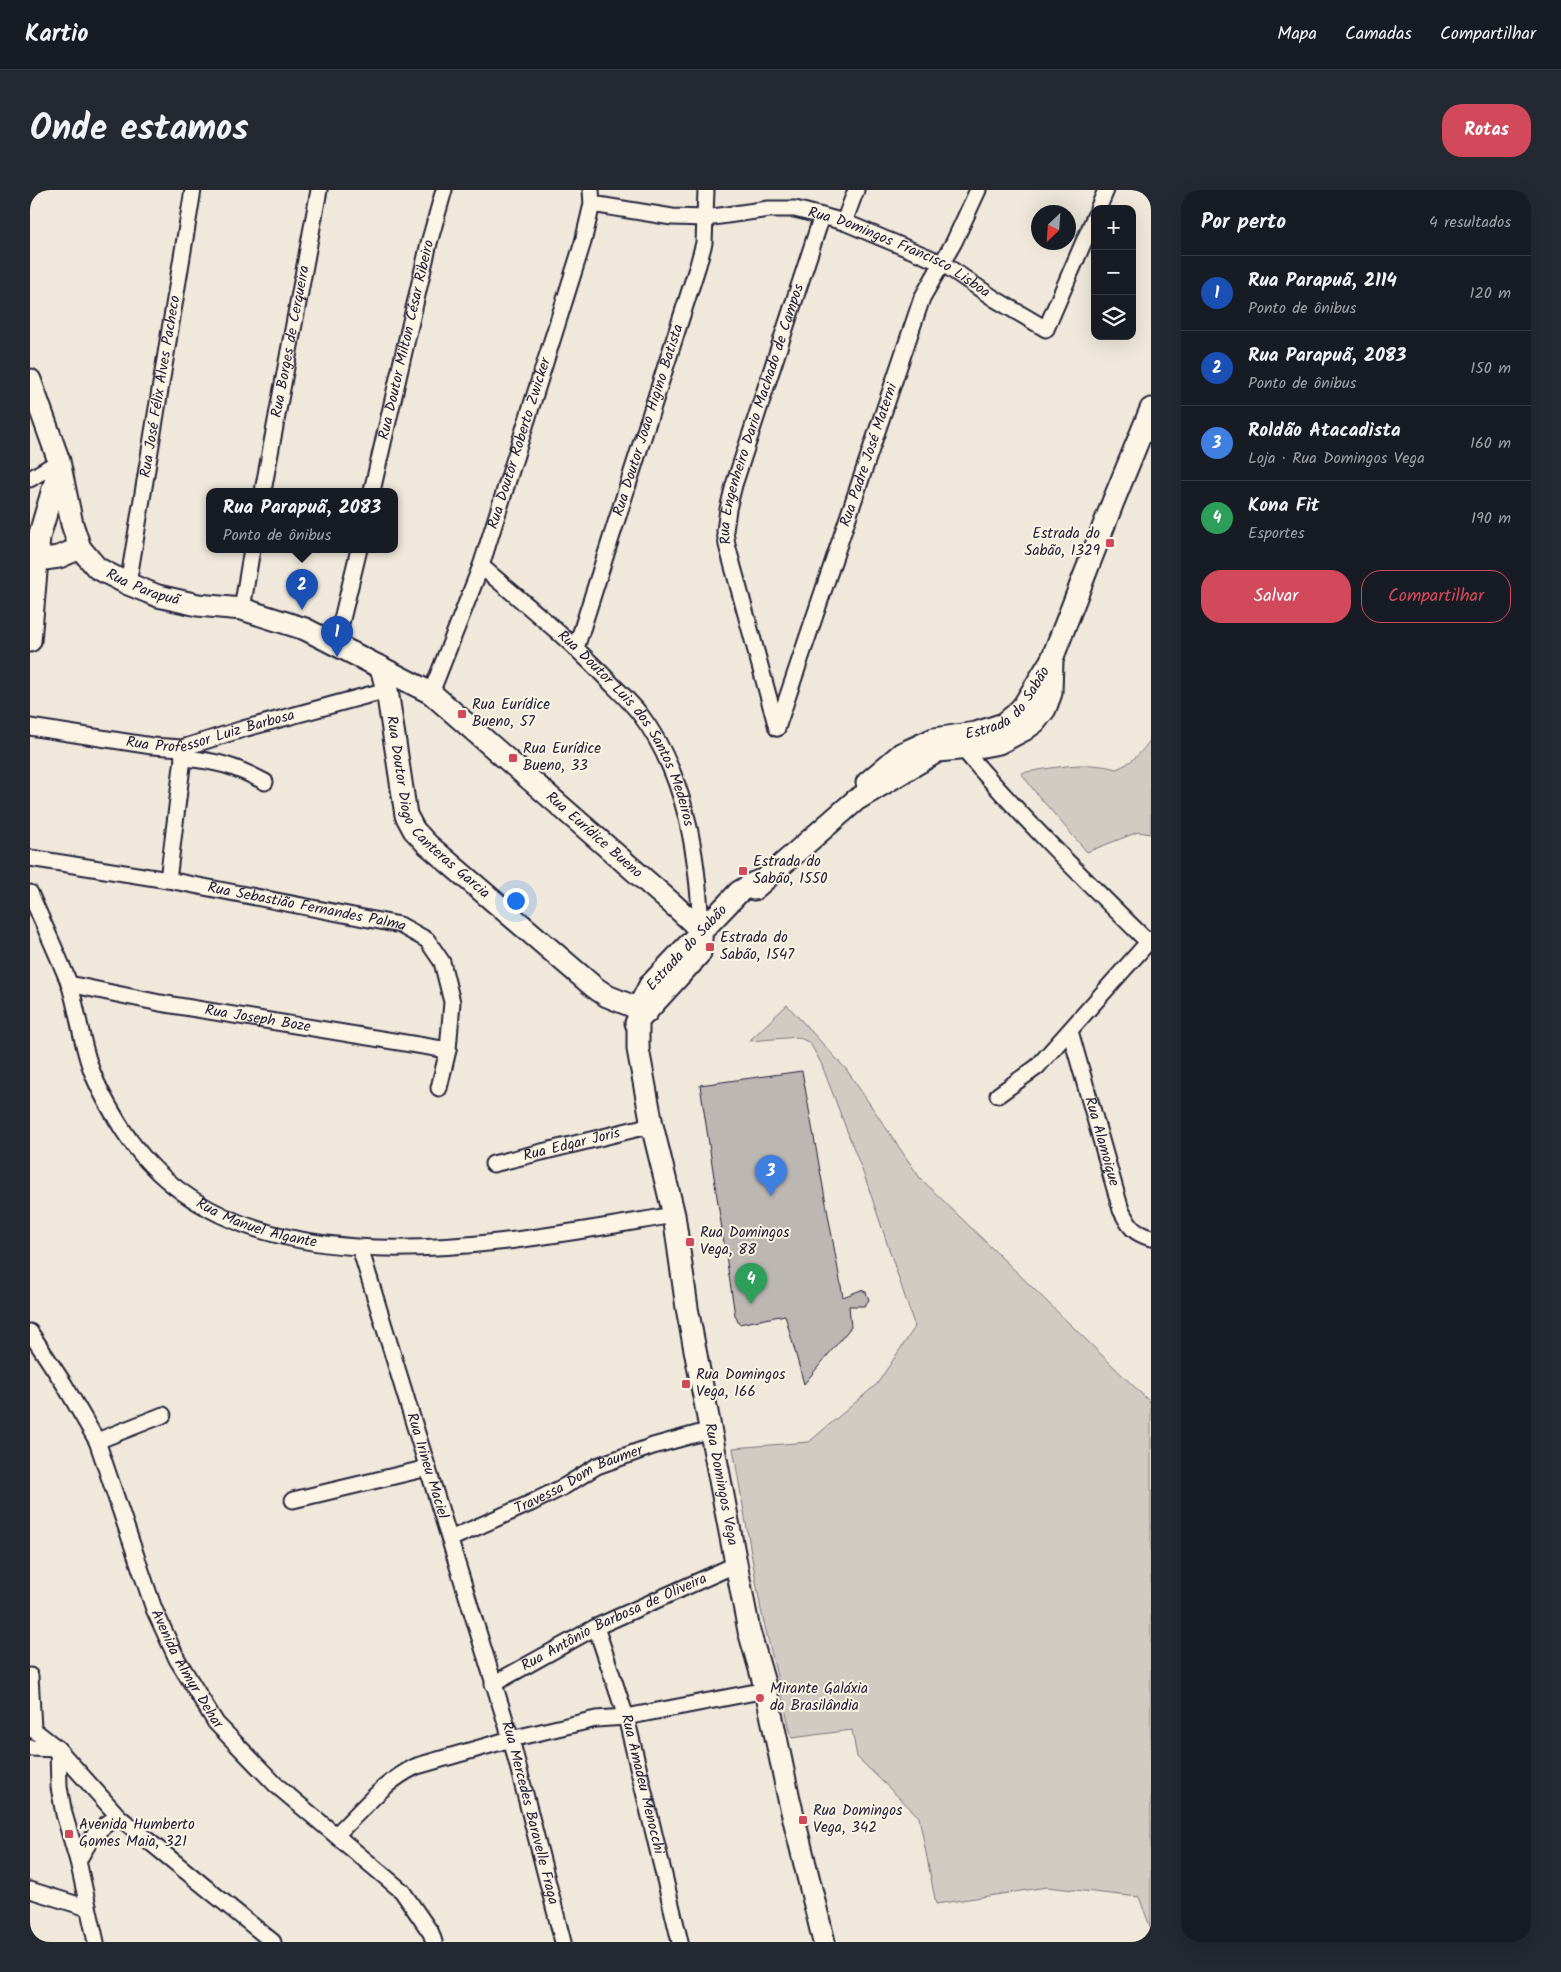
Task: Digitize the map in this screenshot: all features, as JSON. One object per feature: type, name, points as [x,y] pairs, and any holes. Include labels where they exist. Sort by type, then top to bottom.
[{"type":"street","name":"Rua José Félix Alves Pacheco","points":[[128,584],[193,190]]},
{"type":"street","name":"Rua Borges de Cerqueira","points":[[264,488],[319,190]]},
{"type":"street","name":"Rua Doutor Milton César Ribeiro","points":[[373,488],[429,243],[444,190]]},
{"type":"street","name":"Rua Doutor João Higino Batista","points":[[576,648],[704,244],[706,190]]},
{"type":"street","points":[[844,222],[856,190]]},
{"type":"street","name":"Rua Padre José Materni","points":[[777,728],[922,298],[954,242],[978,190]]},
{"type":"street","points":[[1100,205],[1106,190]]},
{"type":"street","name":"Rua Domingos Francisco Lisboa","points":[[591,197],[672,217],[706,218],[769,209],[795,209],[844,222],[942,263],[995,299],[1046,329],[1091,225]]},
{"type":"street","name":"Rua Doutor Roberto Zwicker","points":[[436,697],[481,566],[583,242],[591,197]]},
{"type":"street","name":"Rua Engenheiro Dario Machado de Campos","points":[[777,728],[734,571],[725,531],[734,485],[822,216]]},
{"type":"street","name":"Rua Parapuã","points":[[30,380],[59,465],[72,524],[80,548],[97,568],[128,584],[158,596],[198,605],[242,609],[306,629],[381,667]]},
{"type":"street","name":"Estrada do Sabão","points":[[856,800],[867,783],[898,756],[934,739],[976,733],[1004,724],[1015,716],[1024,705],[1052,659],[1151,409]]},
{"type":"street","points":[[30,479],[59,465]]},
{"type":"street","points":[[30,641],[39,537],[59,465]]},
{"type":"street","points":[[37,560],[59,557],[80,548]]},
{"type":"street","points":[[242,609],[251,553]]},
{"type":"street","points":[[336,644],[358,553]]},
{"type":"street","name":"Rua Doutor Luis dos Santos Medeiros","points":[[481,566],[576,648],[640,714],[657,742],[678,786],[689,828],[699,889],[701,931]]},
{"type":"street","name":"Estrada do Sabão","points":[[640,1014],[690,964],[763,880],[856,800],[938,751],[999,743],[1035,722],[1045,709],[1051,693],[1052,659]]},
{"type":"street","name":"Rua Eurídice Bueno","points":[[381,667],[436,697],[701,931]]},
{"type":"street","name":"Rua Doutor Diogo Canteras Garcia","points":[[381,667],[387,690],[406,815],[414,830],[426,844],[594,987],[640,1014]]},
{"type":"street","name":"Rua Eurídice Bueno","points":[[387,690],[411,690],[436,697]]},
{"type":"street","name":"Rua Professor Luiz Barbosa","points":[[30,727],[152,746],[183,753],[243,729],[387,690]]},
{"type":"street","points":[[944,737],[962,749],[1013,806],[1149,941],[1037,1067],[998,1094]]},
{"type":"street","points":[[168,880],[183,753],[242,770],[264,782]]},
{"type":"street","name":"Rua Sebastião Fernandes Palma","points":[[30,858],[168,880],[400,925],[427,940],[442,962],[452,1002],[448,1050],[439,1088]]},
{"type":"street","name":"Estrada do Sabão","points":[[640,1014],[650,985],[739,892],[763,880]]},
{"type":"street","name":"Rua Manuel Algante","points":[[30,894],[69,984],[92,1074],[122,1129],[147,1163],[195,1202],[246,1225],[294,1240],[360,1248],[443,1246],[524,1240],[674,1215]]},
{"type":"street","points":[[690,964],[701,943],[701,931]]},
{"type":"street","name":"Rua Joseph Boze","points":[[69,984],[160,1003],[448,1050]]},
{"type":"street","name":"Rua Domingos Vega","points":[[640,1014],[638,1048],[652,1125],[674,1215],[687,1308],[749,1631],[766,1690],[789,1799],[824,1942]]},
{"type":"street","name":"Rua Alamoique","points":[[1070,1031],[1121,1210],[1128,1225],[1138,1233],[1151,1238]]},
{"type":"street","name":"Rua Edgar Joris","points":[[492,1164],[652,1125]]},
{"type":"street","name":"Rua Irineu Maciel","points":[[360,1248],[493,1684]]},
{"type":"street","name":"Avenida Almyr Dehar","points":[[30,1332],[64,1384],[97,1441],[154,1609],[176,1659],[216,1723],[276,1785],[402,1891],[431,1933],[434,1942]]},
{"type":"street","points":[[97,1441],[163,1415]]},
{"type":"street","name":"Travessa Dom Baumer","points":[[450,1539],[531,1503],[565,1486],[597,1466],[653,1446],[711,1430]]},
{"type":"street","points":[[293,1500],[428,1468]]},
{"type":"street","name":"Rua Antônio Barbosa de Oliveira","points":[[493,1684],[596,1628],[737,1564]]},
{"type":"street","name":"Rua Amadeu Menocchi","points":[[596,1628],[626,1717],[680,1942]]},
{"type":"street","points":[[30,1676],[31,1727],[58,1749],[119,1817],[273,1942]]},
{"type":"street","name":"Rua Mercedes Baravelle Fraga","points":[[493,1684],[510,1738],[563,1942]]},
{"type":"street","points":[[336,1835],[392,1781],[404,1772],[417,1766],[510,1738],[596,1720],[626,1717],[766,1690]]},
{"type":"street","points":[[30,1748],[58,1749]]},
{"type":"street","points":[[58,1749],[59,1788],[64,1814],[78,1860],[96,1942]]},
{"type":"street","points":[[78,1860],[97,1830],[119,1817]]},
{"type":"street","points":[[30,1890],[88,1908]]},
{"type":"shaded area","points":[[1151,739],[1151,834],[1138,832],[1087,852],[1021,773],[1081,765],[1105,766],[1116,769],[1136,757]]},
{"type":"shaded area","points":[[787,1005],[846,1069],[920,1178],[1151,1403],[1151,1929],[1139,1897],[1047,1887],[936,1904],[919,1817],[857,1757],[852,1730],[792,1738],[761,1610],[733,1448],[809,1442],[877,1384],[915,1327],[867,1183],[821,1063],[810,1043],[798,1037],[749,1041]]},
{"type":"building","points":[[802,1071],[843,1297],[861,1290],[866,1292],[869,1300],[864,1306],[849,1306],[851,1327],[804,1384],[785,1315],[739,1324],[735,1315],[700,1085]]},
{"type":"place","name":"Estrada do Sabão, 1329","points":[[1110,543]]},
{"type":"place","name":"Rua Parapuã, 2083","points":[[302,610]]},
{"type":"place","name":"Rua Parapuã, 2114","points":[[337,657]]},
{"type":"place","name":"Rua Eurídice Bueno, 57","points":[[462,714]]},
{"type":"place","name":"Rua Eurídice Bueno, 33","points":[[513,758]]},
{"type":"place","name":"Estrada do Sabão, 1550","points":[[743,871]]},
{"type":"place","name":"Estrada do Sabão, 1547","points":[[710,947]]},
{"type":"place","name":"Roldão Atacadista","points":[[771,1196]]},
{"type":"place","name":"Rua Domingos Vega, 88","points":[[690,1242]]},
{"type":"place","name":"Kona Fit","points":[[751,1304]]},
{"type":"place","name":"Rua Domingos Vega, 166","points":[[686,1384]]},
{"type":"place","name":"Mirante Galáxia da Brasilândia","points":[[760,1698]]},
{"type":"place","name":"Rua Domingos Vega, 342","points":[[803,1820]]},
{"type":"place","name":"Avenida Humberto Gomes Maia, 321","points":[[69,1834]]}]
